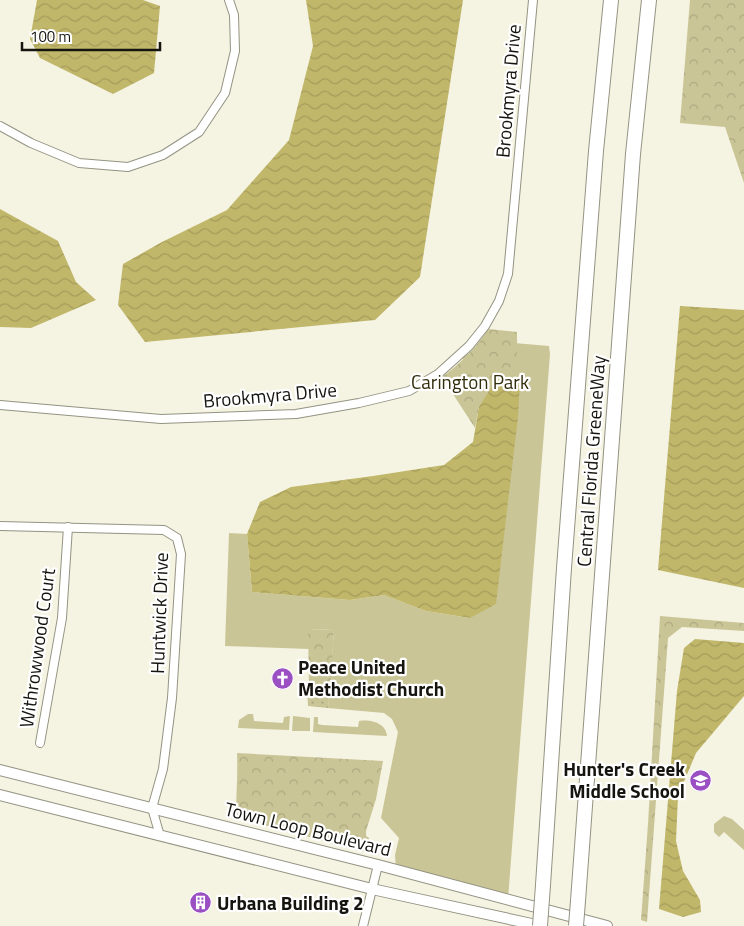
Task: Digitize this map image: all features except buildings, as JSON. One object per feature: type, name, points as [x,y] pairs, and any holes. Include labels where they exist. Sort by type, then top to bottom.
[{"type":"highway","name":"Central Florida GreeneWay","points":[[540,926],[564,568],[594,181],[611,0]]},
{"type":"highway","name":"Central Florida GreeneWay","points":[[576,926],[634,144],[649,0]]},
{"type":"street","points":[[0,126],[31,143],[79,163],[128,167],[163,155],[199,132],[225,93],[235,51],[234,15],[229,0]]},
{"type":"street","name":"Brookmyra Drive","points":[[0,405],[161,419],[296,414],[359,403],[409,390],[438,374],[469,346],[485,326],[499,302],[508,274],[533,0]]},
{"type":"street","name":"Huntwick Drive","points":[[0,526],[164,530],[177,538],[181,554],[172,698],[163,769],[152,808]]},
{"type":"street","name":"Withrowwood Court","points":[[40,743],[62,618],[68,527]]},
{"type":"street","name":"Town Loop Boulevard","points":[[0,770],[378,865],[607,926]]},
{"type":"street","points":[[0,795],[372,889],[540,926]]},
{"type":"street","points":[[152,808],[160,836]]},
{"type":"street","points":[[363,926],[378,865]]},
{"type":"green space","points":[[690,0],[744,0],[744,183],[725,127],[680,123]]},
{"type":"green space","name":"Carington Park","points":[[488,329],[517,332],[517,361],[494,383],[479,407],[475,428],[442,377],[467,355]]},
{"type":"green space","points":[[490,341],[549,346],[550,354],[508,899],[396,870],[395,855],[399,838],[381,818],[398,732],[392,719],[384,713],[328,708],[334,630],[309,629],[309,649],[225,646],[229,533],[247,534],[252,592],[350,600],[384,595],[426,611],[470,618],[479,407],[461,399],[463,357]]},
{"type":"green space","points":[[660,616],[744,623],[744,631],[682,627],[668,638],[647,922],[641,920]]},
{"type":"green space","points":[[308,629],[334,630],[330,689],[309,688]]},
{"type":"green space","points":[[307,686],[330,689],[328,708],[308,706]]},
{"type":"green space","points":[[248,714],[253,714],[254,721],[283,723],[284,717],[290,716],[289,730],[238,728],[239,720]]},
{"type":"green space","points":[[293,716],[310,718],[310,731],[292,731]]},
{"type":"green space","points":[[314,717],[318,717],[318,724],[322,725],[358,727],[359,721],[373,721],[384,728],[387,736],[313,732]]},
{"type":"green space","points":[[237,753],[383,761],[376,799],[366,831],[366,836],[369,838],[368,849],[365,852],[236,817]]},
{"type":"green space","points":[[724,816],[732,819],[744,830],[744,850],[724,832],[719,837],[714,832],[714,824]]},
{"type":"water","points":[[37,0],[143,0],[160,6],[154,73],[113,94],[40,58],[30,39]]},
{"type":"water","points":[[306,0],[463,0],[420,277],[375,320],[145,342],[118,305],[123,264],[162,242],[227,210],[289,140],[313,46]]},
{"type":"water","points":[[0,209],[58,241],[76,282],[96,300],[31,328],[0,327]]},
{"type":"water","points":[[680,306],[744,310],[744,588],[658,570]]},
{"type":"water","points":[[520,381],[518,417],[496,604],[470,618],[426,611],[384,595],[350,600],[252,592],[247,534],[260,502],[291,487],[444,465],[473,442],[479,407],[494,383]]},
{"type":"water","points":[[695,639],[744,643],[744,696],[696,753],[678,796],[676,841],[683,871],[700,900],[701,912],[683,917],[659,909],[677,691],[684,648]]},
{"type":"place","name":"Peace United Methodist Church","points":[[282,678]]},
{"type":"place","name":"Hunter's Creek Middle School","points":[[701,780]]},
{"type":"place","name":"Urbana Building 2","points":[[201,903]]}]
